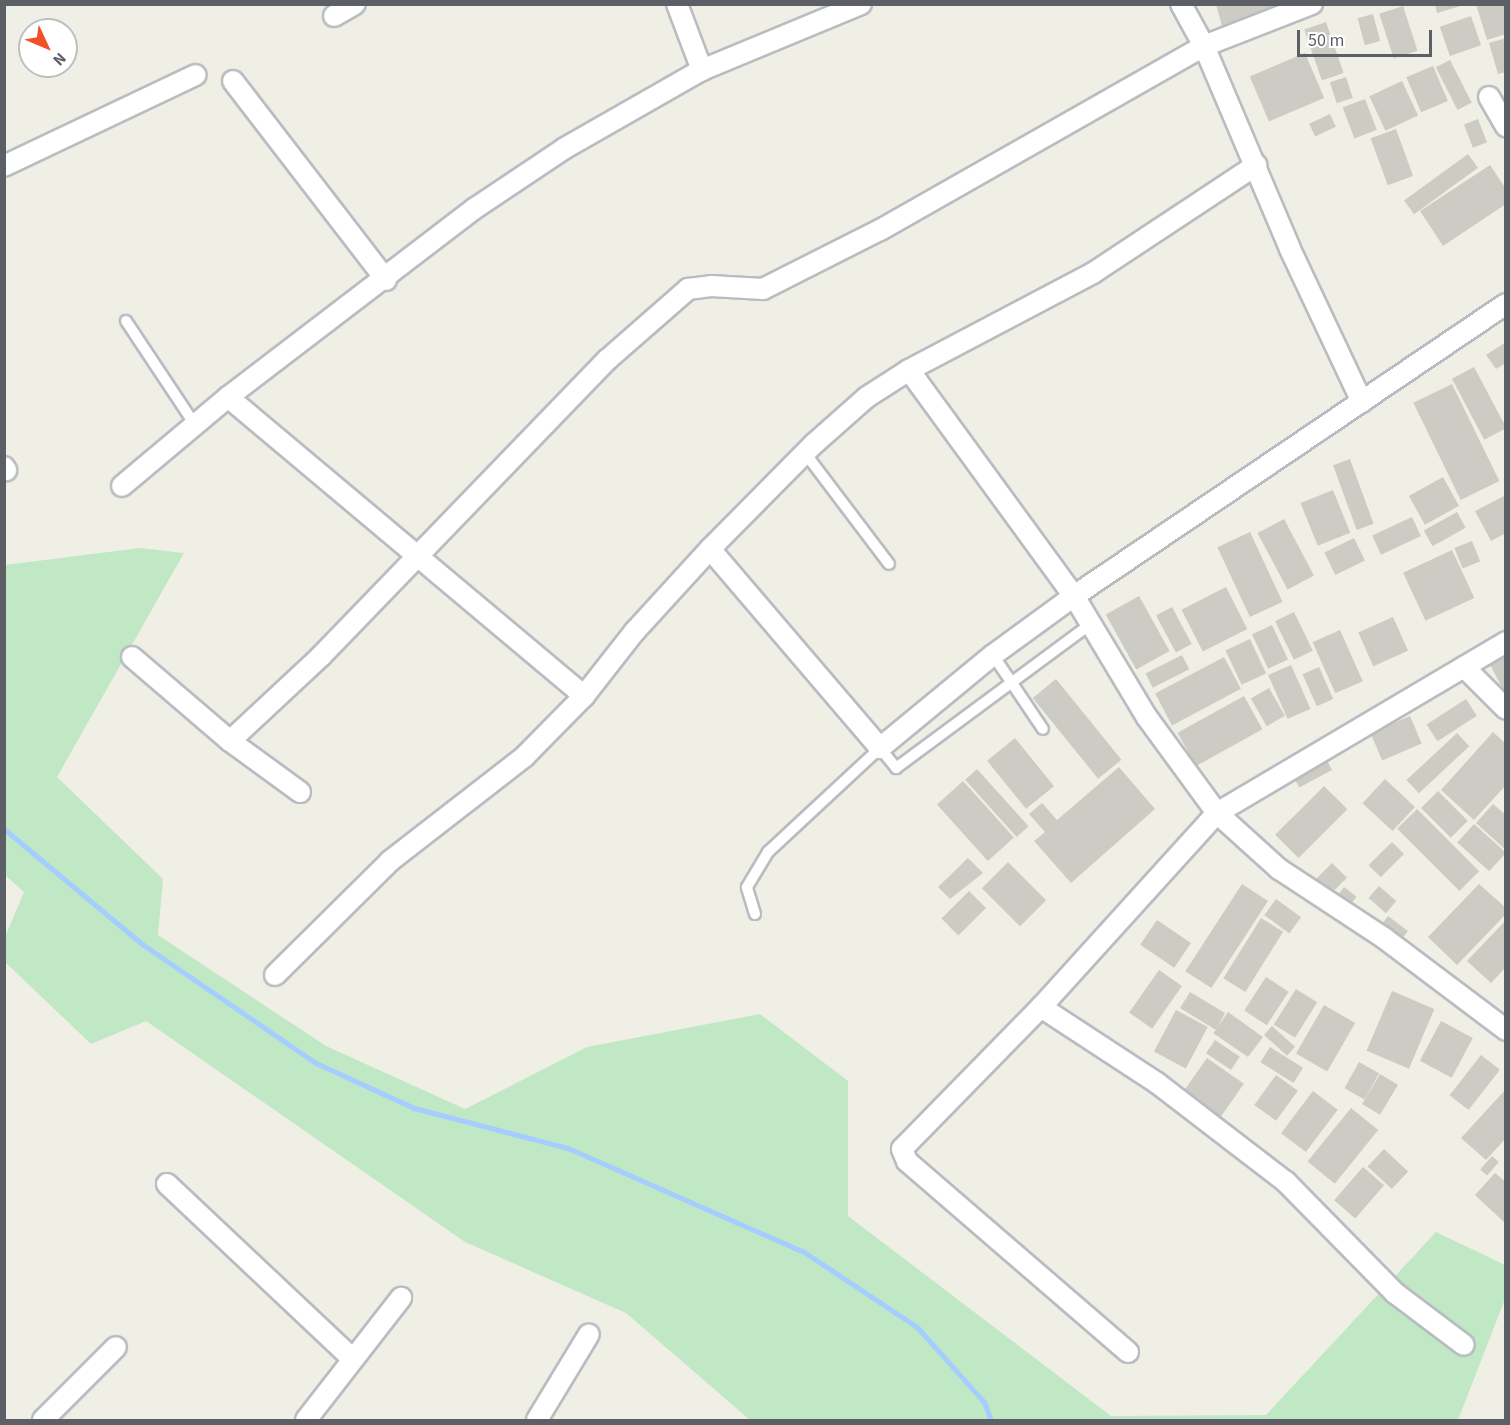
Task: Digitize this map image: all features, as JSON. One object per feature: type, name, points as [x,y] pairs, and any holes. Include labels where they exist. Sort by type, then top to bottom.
[{"type":"street","points":[[334,16],[355,4]]},
{"type":"street","points":[[677,4],[702,70]]},
{"type":"street","points":[[122,486],[228,397],[386,280],[474,209],[566,147],[702,70],[861,4]]},
{"type":"street","points":[[1181,4],[1204,46],[1362,402]]},
{"type":"street","points":[[230,741],[321,657],[417,552],[607,360],[688,289],[711,286],[759,290],[879,231],[1204,46],[1312,4]]},
{"type":"street","points":[[4,166],[196,75]]},
{"type":"street","points":[[234,81],[386,280]]},
{"type":"street","points":[[1489,98],[1506,126]]},
{"type":"street","points":[[275,975],[390,861],[524,757],[584,696],[635,631],[710,549],[805,453],[867,398],[909,370],[1094,273],[1256,165]]},
{"type":"street","points":[[710,549],[880,748],[993,655],[1074,596],[1506,304]]},
{"type":"street","points":[[909,370],[1074,596],[1089,625],[1146,716],[1217,813],[1279,869],[1384,938],[1506,1030]]},
{"type":"street","points":[[228,397],[417,552],[584,696]]},
{"type":"street","points":[[1128,1352],[907,1161],[902,1149],[1041,1007],[1217,813],[1506,642]]},
{"type":"street","points":[[132,657],[230,741],[300,792]]},
{"type":"street","points":[[1464,667],[1506,709]]},
{"type":"street","points":[[1041,1007],[1157,1083],[1286,1182],[1395,1293],[1464,1345]]},
{"type":"street","points":[[167,1184],[353,1359]]},
{"type":"street","points":[[306,1420],[401,1299]]},
{"type":"street","points":[[537,1420],[589,1334]]},
{"type":"street","points":[[43,1420],[116,1347]]},
{"type":"lane","points":[[126,321],[195,424]]},
{"type":"lane","points":[[805,453],[889,564]]},
{"type":"lane","points":[[755,914],[747,887],[768,852],[880,748],[896,768],[1089,625]]},
{"type":"lane","points":[[993,655],[1042,729]]},
{"type":"green space","points":[[140,548],[184,553],[57,777],[163,879],[158,935],[326,1046],[465,1109],[587,1047],[760,1014],[848,1081],[848,1216],[1111,1416],[1266,1415],[1436,1232],[1505,1265],[1505,1299],[1458,1420],[750,1420],[626,1313],[465,1242],[146,1021],[91,1044],[5,962],[5,937],[24,892],[5,875],[5,565]]},
{"type":"building","points":[[1216,4],[1282,4],[1283,7],[1222,26]]},
{"type":"building","points":[[1435,4],[1464,4],[1464,5],[1437,13]]},
{"type":"building","points":[[1476,4],[1506,4],[1506,34],[1487,40]]},
{"type":"building","points":[[1403,6],[1418,51],[1394,58],[1379,14]]},
{"type":"building","points":[[1373,14],[1380,41],[1365,45],[1358,18]]},
{"type":"building","points":[[1471,16],[1481,45],[1450,56],[1440,27]]},
{"type":"building","points":[[1326,22],[1344,73],[1322,81],[1304,29]]},
{"type":"building","points":[[1506,38],[1506,72],[1498,74],[1489,43]]},
{"type":"building","points":[[1305,53],[1324,98],[1269,122],[1250,76]]},
{"type":"building","points":[[1450,60],[1472,103],[1458,110],[1436,67]]},
{"type":"building","points":[[1433,66],[1448,101],[1421,112],[1406,77]]},
{"type":"building","points":[[1346,77],[1353,98],[1337,103],[1330,82]]},
{"type":"building","points":[[1402,81],[1418,115],[1385,131],[1369,96]]},
{"type":"building","points":[[1365,99],[1377,130],[1354,138],[1343,108]]},
{"type":"building","points":[[1330,114],[1336,127],[1315,136],[1309,124]]},
{"type":"building","points":[[1478,119],[1487,142],[1473,148],[1464,124]]},
{"type":"building","points":[[1396,129],[1413,176],[1388,185],[1371,138]]},
{"type":"building","points":[[1468,154],[1478,168],[1414,214],[1404,200]]},
{"type":"building","points":[[1490,165],[1506,189],[1506,204],[1443,246],[1420,211]]},
{"type":"building","points":[[1506,342],[1506,363],[1496,369],[1486,355]]},
{"type":"building","points":[[1474,367],[1506,427],[1484,440],[1452,379]]},
{"type":"building","points":[[1452,384],[1499,481],[1461,500],[1413,403]]},
{"type":"building","points":[[1350,459],[1374,524],[1357,530],[1333,465]]},
{"type":"building","points":[[1443,477],[1459,506],[1425,525],[1409,496]]},
{"type":"building","points":[[1333,490],[1350,533],[1318,546],[1301,503]]},
{"type":"building","points":[[1506,495],[1506,533],[1491,541],[1475,511]]},
{"type":"building","points":[[1457,512],[1466,528],[1432,546],[1424,530]]},
{"type":"building","points":[[1412,517],[1421,536],[1381,555],[1372,536]]},
{"type":"building","points":[[1284,519],[1314,576],[1288,590],[1258,533]]},
{"type":"building","points":[[1250,532],[1283,602],[1250,617],[1217,547]]},
{"type":"building","points":[[1354,538],[1365,560],[1335,575],[1324,552]]},
{"type":"building","points":[[1472,541],[1480,561],[1463,569],[1454,548]]},
{"type":"building","points":[[1452,550],[1474,598],[1425,621],[1403,573]]},
{"type":"building","points":[[1226,587],[1247,629],[1203,652],[1181,610]]},
{"type":"building","points":[[1139,596],[1170,651],[1136,670],[1106,614]]},
{"type":"building","points":[[1172,607],[1192,644],[1176,653],[1156,615]]},
{"type":"building","points":[[1294,612],[1313,651],[1294,660],[1275,621]]},
{"type":"building","points":[[1393,617],[1408,651],[1373,666],[1358,632]]},
{"type":"building","points":[[1272,625],[1288,659],[1268,669],[1252,634]]},
{"type":"building","points":[[1340,630],[1363,681],[1335,693],[1313,642]]},
{"type":"building","points":[[1250,639],[1266,673],[1242,685],[1226,650]]},
{"type":"building","points":[[1506,654],[1506,696],[1489,662]]},
{"type":"building","points":[[1182,655],[1189,669],[1153,688],[1145,674]]},
{"type":"building","points":[[1224,657],[1241,689],[1172,725],[1155,694]]},
{"type":"building","points":[[1291,665],[1311,709],[1288,719],[1268,675]]},
{"type":"building","points":[[1319,667],[1333,699],[1317,706],[1303,674]]},
{"type":"building","points":[[1056,679],[1121,760],[1098,779],[1033,698]]},
{"type":"building","points":[[1269,688],[1285,716],[1267,726],[1251,698]]},
{"type":"building","points":[[1244,696],[1262,729],[1196,766],[1178,733]]},
{"type":"building","points":[[1466,699],[1477,716],[1437,741],[1427,725]]},
{"type":"building","points":[[1410,716],[1422,744],[1382,760],[1370,733]]},
{"type":"building","points":[[1493,732],[1506,744],[1506,785],[1474,820],[1441,790]]},
{"type":"building","points":[[1457,733],[1469,746],[1419,793],[1407,780]]},
{"type":"building","points":[[1015,738],[1054,786],[1026,809],[987,761]]},
{"type":"building","points":[[1324,755],[1332,770],[1299,787],[1291,772]]},
{"type":"building","points":[[1119,767],[1155,809],[1071,883],[1034,841],[1045,832],[1029,814],[1042,803],[1057,820]]},
{"type":"building","points":[[977,769],[1029,826],[1017,837],[965,780]]},
{"type":"building","points":[[1385,779],[1415,807],[1392,831],[1362,803]]},
{"type":"building","points":[[963,781],[1014,837],[988,861],[937,804]]},
{"type":"building","points":[[1324,786],[1347,809],[1299,858],[1275,835]]},
{"type":"building","points":[[1438,791],[1468,821],[1451,838],[1421,808]]},
{"type":"building","points":[[1493,804],[1506,815],[1506,850],[1476,823]]},
{"type":"building","points":[[1417,809],[1479,871],[1459,891],[1397,829]]},
{"type":"building","points":[[1474,824],[1506,853],[1489,871],[1457,843]]},
{"type":"building","points":[[1392,842],[1404,854],[1381,877],[1369,865]]},
{"type":"building","points":[[968,858],[983,873],[950,899],[938,887]]},
{"type":"building","points":[[1008,862],[1046,900],[1020,926],[982,888]]},
{"type":"building","points":[[1332,863],[1347,878],[1328,896],[1314,881]]},
{"type":"building","points":[[1242,884],[1268,901],[1211,988],[1185,971]]},
{"type":"building","points":[[1479,884],[1506,908],[1506,914],[1457,965],[1428,937]]},
{"type":"building","points":[[1379,886],[1396,901],[1386,913],[1369,898]]},
{"type":"building","points":[[1344,887],[1357,897],[1347,909],[1335,899]]},
{"type":"building","points":[[969,891],[986,908],[958,936],[941,919]]},
{"type":"building","points":[[1276,899],[1301,917],[1289,933],[1264,915]]},
{"type":"building","points":[[1388,916],[1408,931],[1398,944],[1378,929]]},
{"type":"building","points":[[1261,918],[1283,932],[1245,992],[1223,978]]},
{"type":"building","points":[[1157,920],[1191,943],[1174,968],[1140,945]]},
{"type":"building","points":[[1506,920],[1506,967],[1491,983],[1467,961]]},
{"type":"building","points":[[1159,970],[1182,986],[1152,1029],[1129,1013]]},
{"type":"building","points":[[1266,977],[1289,992],[1267,1025],[1244,1011]]},
{"type":"building","points":[[1296,989],[1317,1002],[1295,1038],[1274,1025]]},
{"type":"building","points":[[1392,991],[1434,1009],[1409,1069],[1367,1051]]},
{"type":"building","points":[[1190,992],[1225,1013],[1217,1028],[1228,1012],[1263,1037],[1248,1057],[1213,1033],[1216,1030],[1180,1008]]},
{"type":"building","points":[[1324,1005],[1355,1023],[1327,1071],[1296,1053]]},
{"type":"building","points":[[1176,1010],[1208,1027],[1186,1068],[1154,1051]]},
{"type":"building","points":[[1441,1021],[1473,1038],[1452,1078],[1420,1061]]},
{"type":"building","points":[[1272,1026],[1295,1047],[1287,1056],[1264,1035]]},
{"type":"building","points":[[1215,1040],[1240,1057],[1231,1070],[1206,1053]]},
{"type":"building","points":[[1270,1047],[1303,1068],[1294,1083],[1260,1062]]},
{"type":"building","points":[[1481,1055],[1500,1070],[1469,1110],[1450,1095]]},
{"type":"building","points":[[1207,1058],[1244,1084],[1218,1121],[1181,1095]]},
{"type":"building","points":[[1359,1062],[1379,1073],[1365,1099],[1344,1088]]},
{"type":"building","points":[[1380,1074],[1398,1085],[1380,1115],[1362,1104]]},
{"type":"building","points":[[1276,1075],[1298,1091],[1276,1121],[1254,1105]]},
{"type":"building","points":[[1506,1089],[1506,1138],[1486,1160],[1461,1138]]},
{"type":"building","points":[[1313,1091],[1338,1110],[1306,1152],[1281,1133]]},
{"type":"building","points":[[1351,1108],[1378,1130],[1335,1184],[1308,1162]]},
{"type":"building","points":[[1384,1149],[1408,1172],[1392,1189],[1368,1167]]},
{"type":"building","points":[[1492,1156],[1499,1162],[1487,1175],[1480,1170]]},
{"type":"building","points":[[1363,1167],[1384,1185],[1355,1219],[1334,1200]]},
{"type":"building","points":[[1495,1173],[1506,1182],[1506,1224],[1475,1195]]},
{"type":"waterway","points":[[4,829],[142,944],[316,1063],[414,1108],[568,1148],[804,1252],[917,1327],[984,1402],[991,1420]]}]
